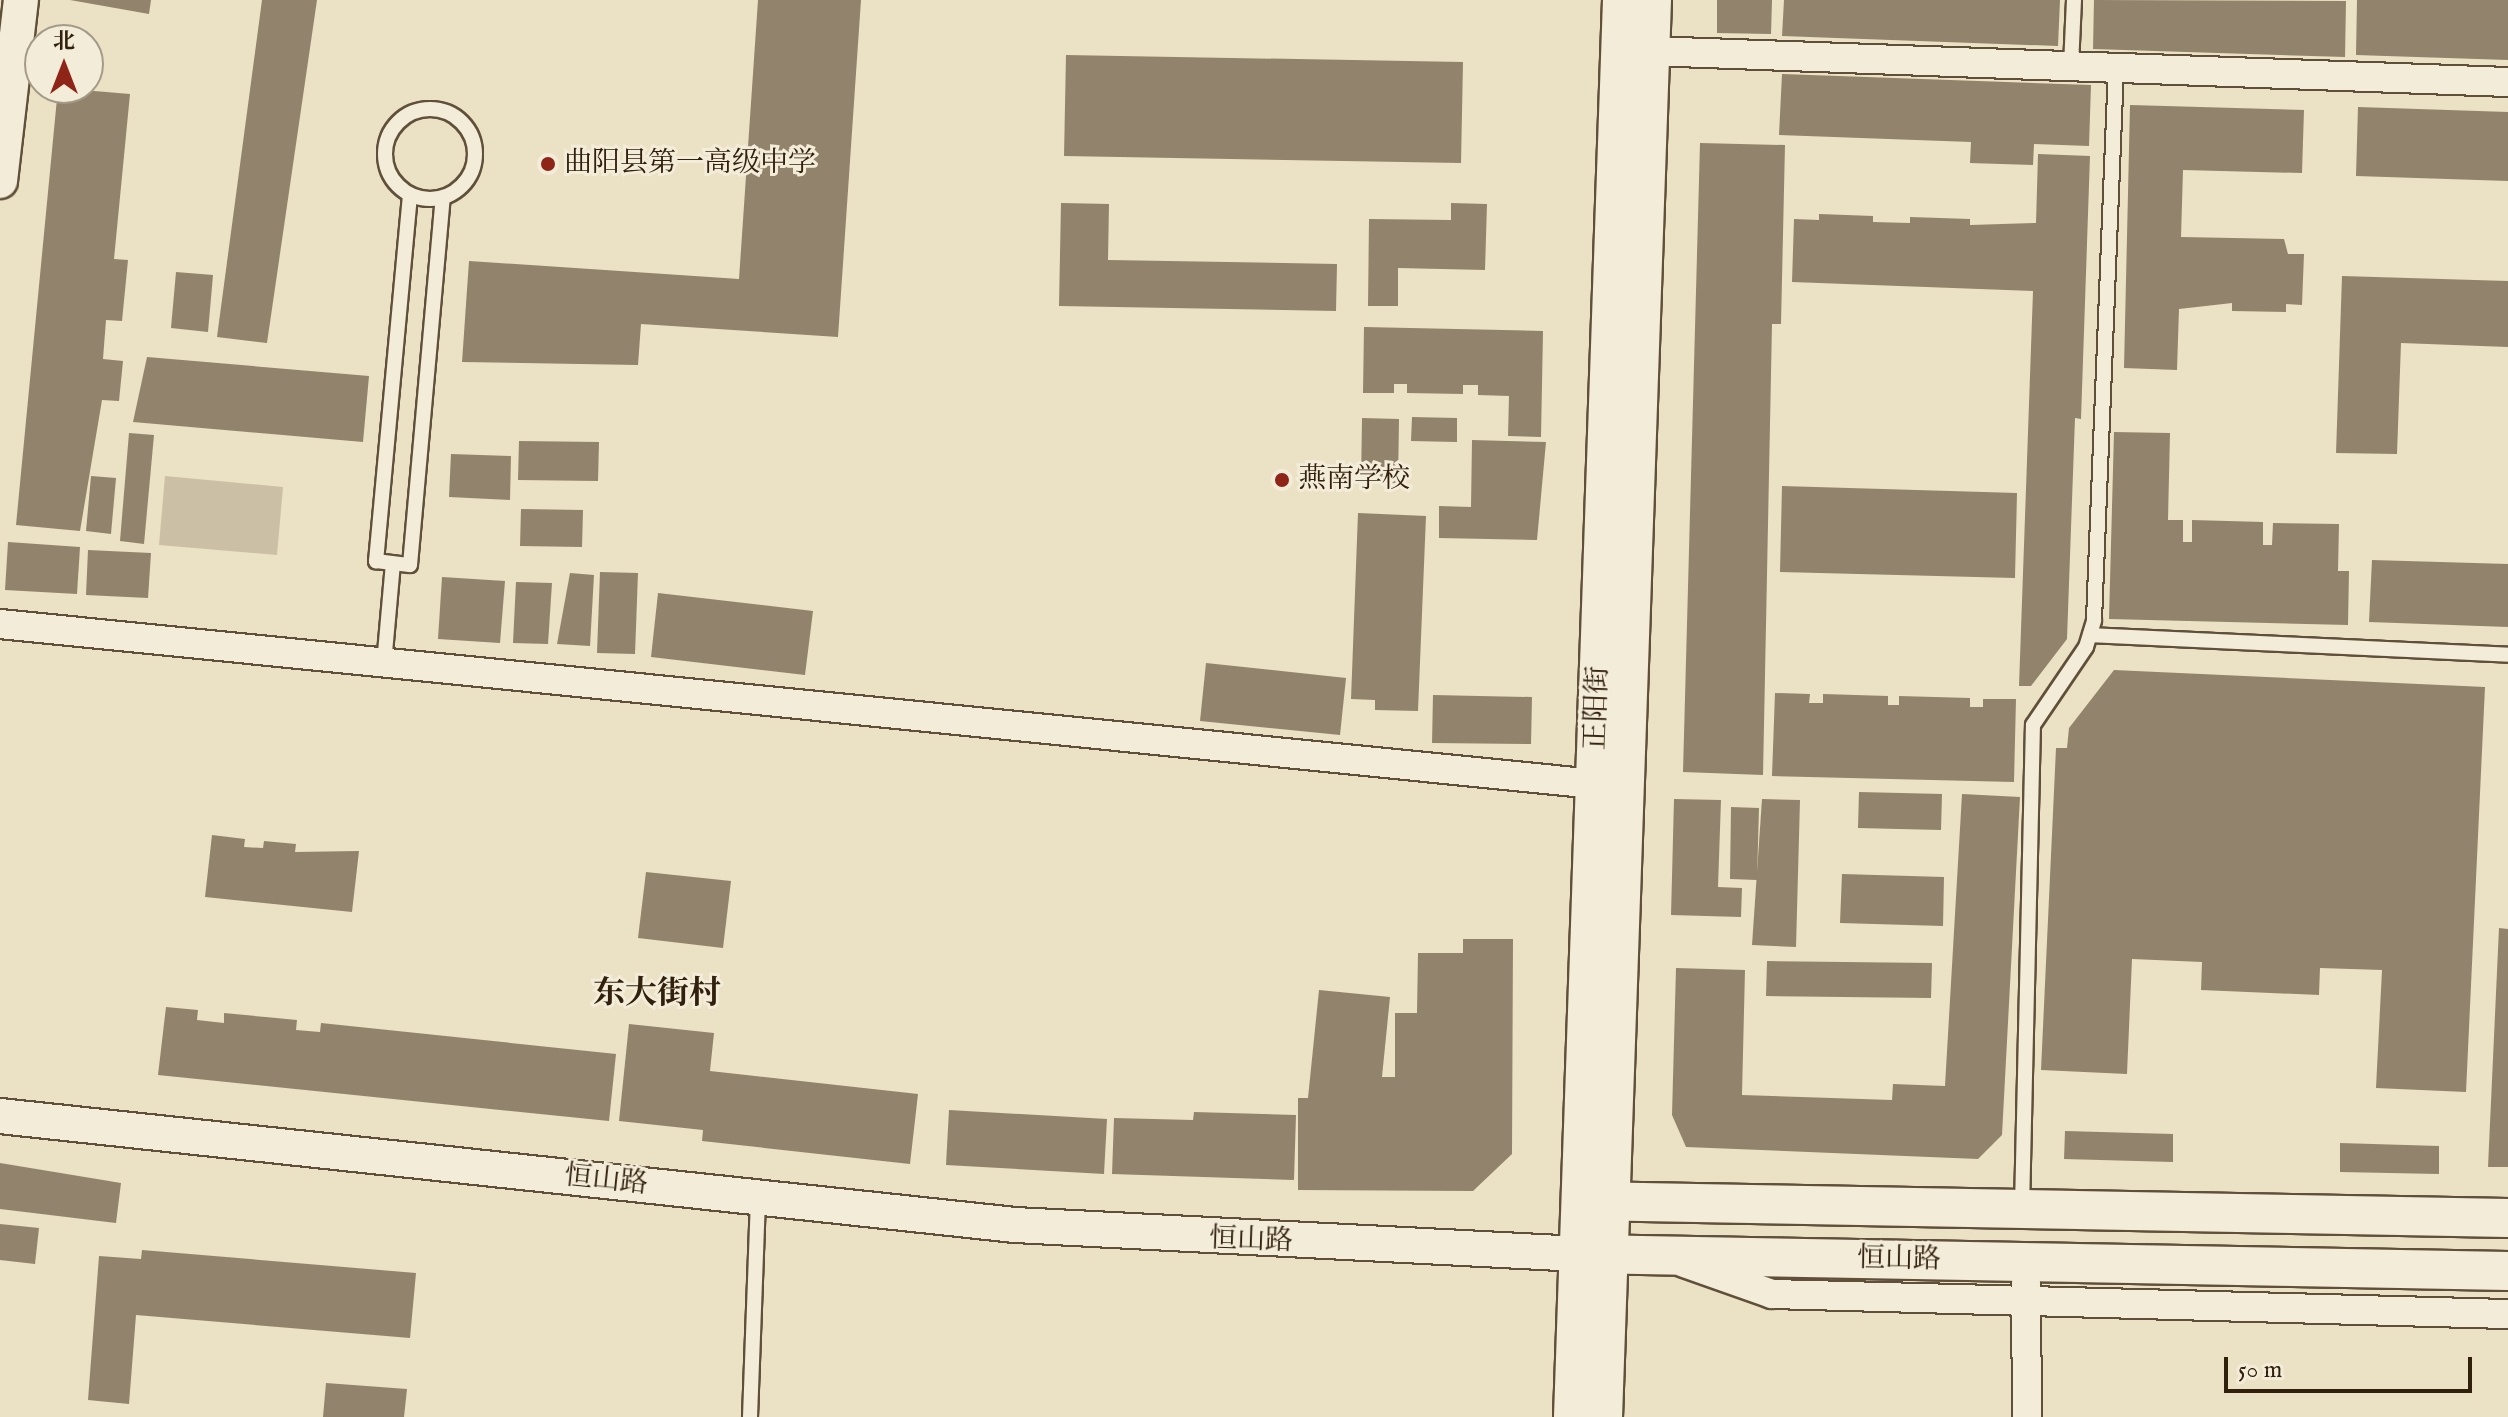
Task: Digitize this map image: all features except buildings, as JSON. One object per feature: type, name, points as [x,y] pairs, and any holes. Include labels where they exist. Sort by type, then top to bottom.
[{"type":"main road","name":"正阳街","points":[[1596,1202],[1595,784],[1622,0]]},
{"type":"main road","name":"正阳街","points":[[1573,1417],[1594,1254],[1652,0]]},
{"type":"main road","name":"恒山路","points":[[1596,1202],[2508,1218]]},
{"type":"main road","name":"正阳街","points":[[1594,1254],[1603,1417]]},
{"type":"main road","name":"恒山路","points":[[1594,1254],[2508,1271]]},
{"type":"street","points":[[0,181],[21,0]]},
{"type":"street","points":[[1650,51],[2508,82]]},
{"type":"street","points":[[0,624],[1595,784]]},
{"type":"street","name":"恒山路","points":[[0,1116],[758,1197],[1195,1239],[1594,1254]]},
{"type":"street","points":[[1664,1256],[1772,1294],[2508,1314]]},
{"type":"street","points":[[2026,1263],[2027,1417]]},
{"type":"lane","points":[[2071,66],[2074,0]]},
{"type":"lane","points":[[2022,1210],[2033,725],[2090,635],[2116,68]]},
{"type":"lane","points":[[438,110],[462,122],[475,148],[471,176],[443,197],[410,195],[387,169],[387,139],[402,118],[438,110]]},
{"type":"lane","points":[[410,195],[376,561],[410,565],[443,197]]},
{"type":"lane","points":[[384,664],[393,563]]},
{"type":"lane","points":[[2090,635],[2508,655]]},
{"type":"lane","points":[[750,1417],[758,1197]]},
{"type":"shaded area","points":[[165,476],[283,487],[277,555],[159,545]]},
{"type":"place","name":"曲阳县第一高级中学","points":[[548,164]]},
{"type":"place","name":"燕南学校","points":[[1282,480]]},
{"type":"district","name":"东大街村","points":[[657,995]]}]
